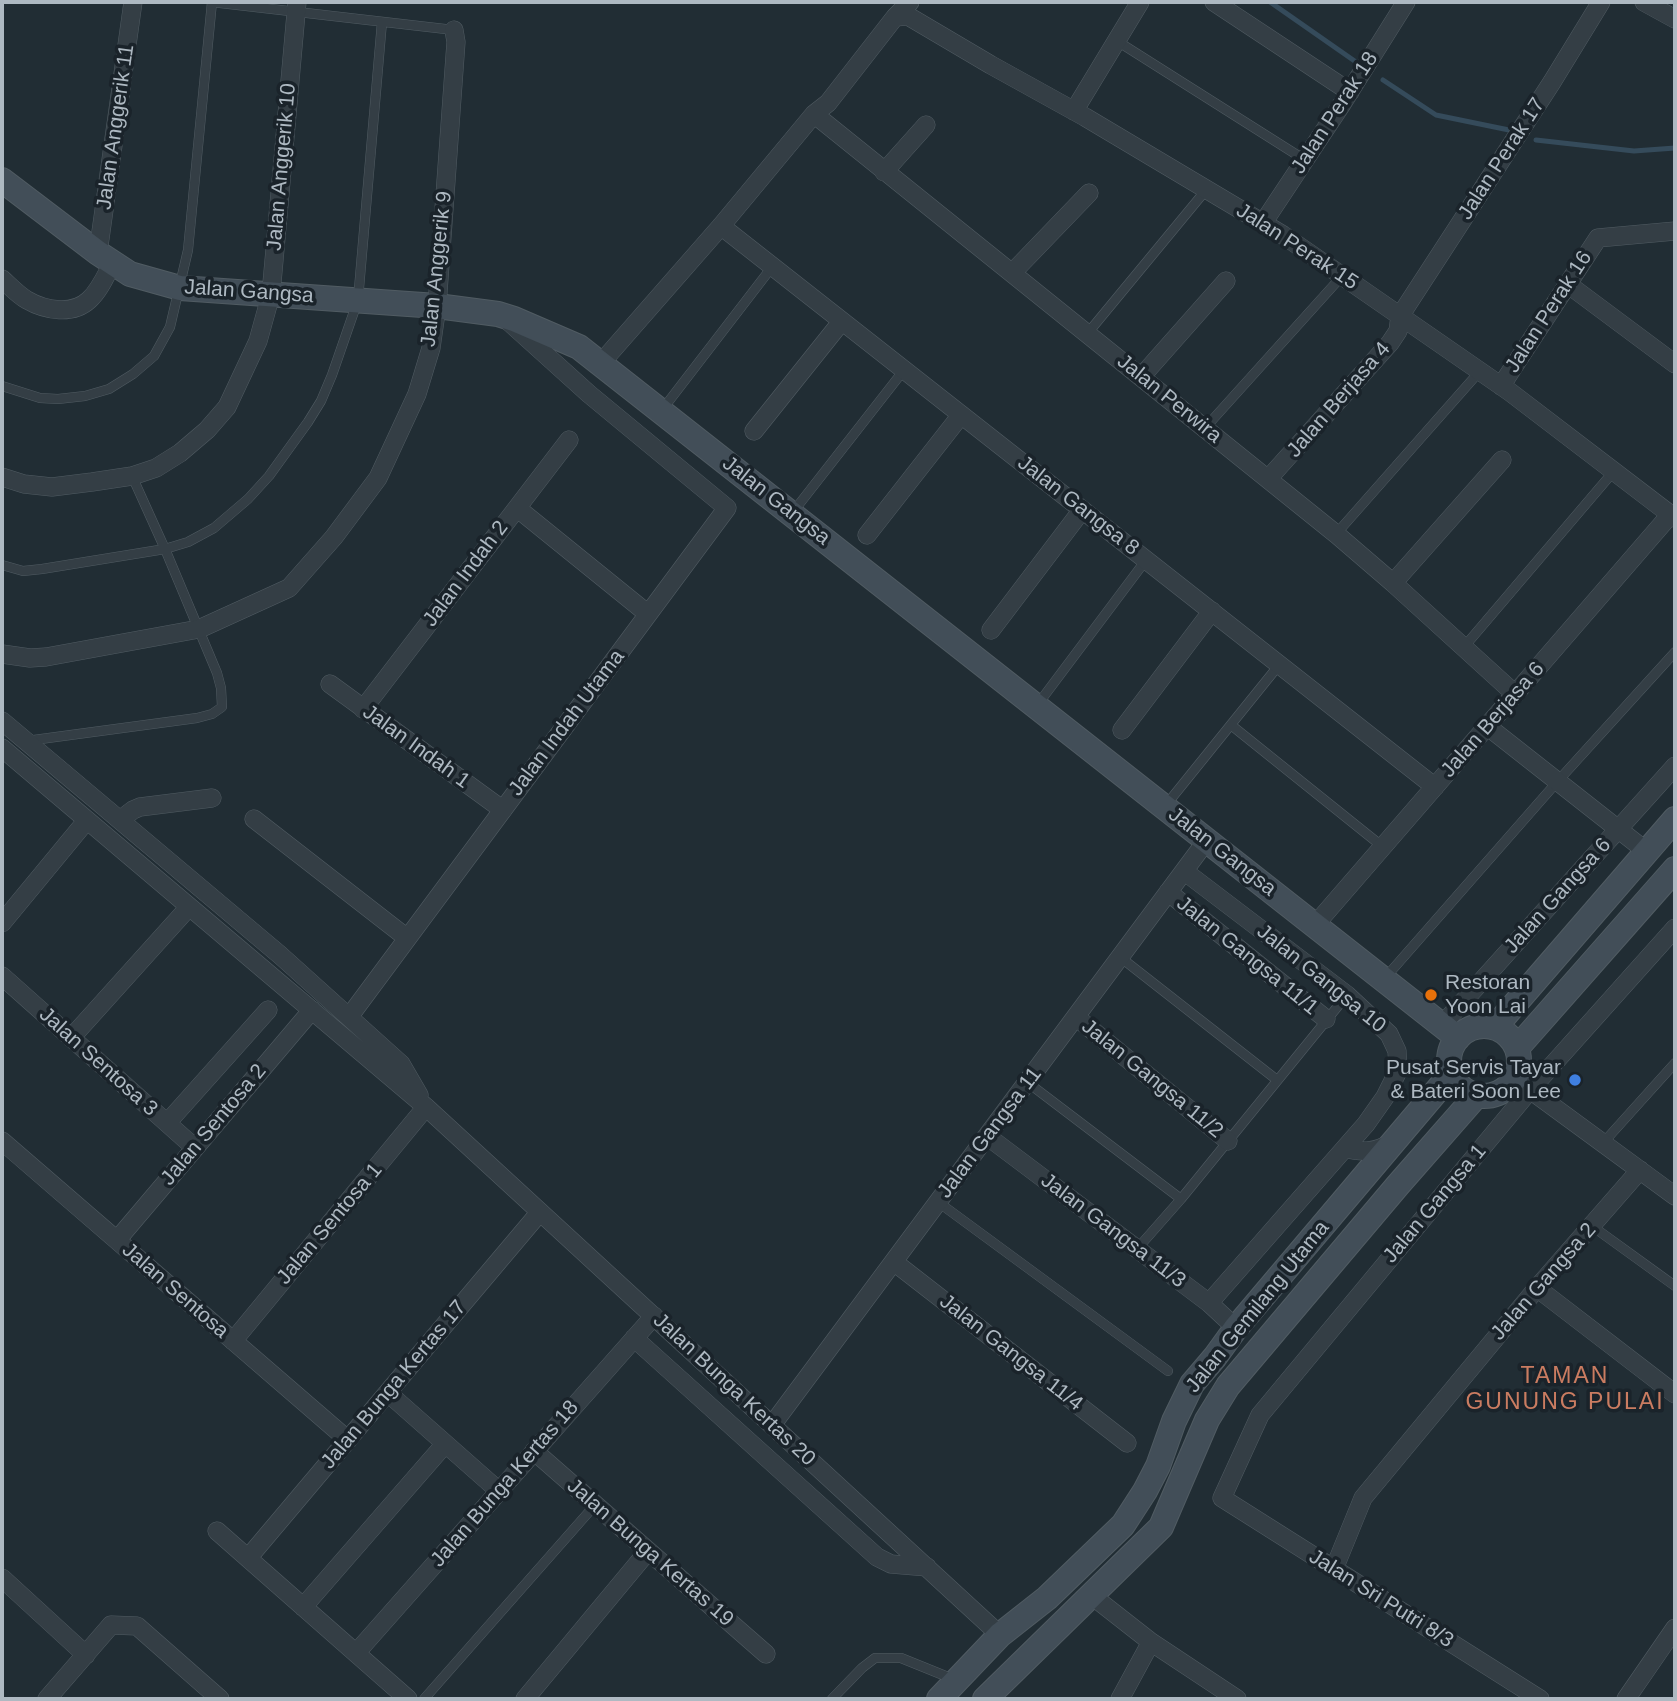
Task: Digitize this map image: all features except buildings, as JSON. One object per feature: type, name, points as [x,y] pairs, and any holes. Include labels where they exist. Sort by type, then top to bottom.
[{"type":"main road","name":"Jalan Gangsa","points":[[2,180],[105,258],[131,274],[180,288],[437,306],[505,316],[579,347],[1450,1031]]},
{"type":"main road","points":[[1495,1027],[1675,819]]},
{"type":"main road","points":[[1517,1048],[1675,869]]},
{"type":"main road","points":[[1483,1025],[1504,1032],[1517,1048],[1522,1084],[1508,1086],[1499,1093],[1488,1096],[1466,1091],[1457,1084],[1451,1074],[1450,1031],[1462,1033],[1483,1025]]},
{"type":"main road","name":"Jalan Gemilang Utama","points":[[939,1699],[1000,1635],[1047,1598],[1122,1525],[1158,1466],[1174,1421],[1192,1384],[1236,1328],[1451,1074]]},
{"type":"main road","name":"Jalan Gemilang Utama","points":[[985,1699],[1161,1527],[1207,1420],[1228,1386],[1477,1095]]},
{"type":"street","name":"Jalan Anggerik 11","points":[[2,279],[27,300],[54,310],[76,309],[88,302],[96,292],[105,258],[133,2]]},
{"type":"street","points":[[600,363],[721,226],[814,114],[828,103],[895,17],[910,2]]},
{"type":"street","points":[[1074,111],[1138,2]]},
{"type":"street","points":[[1214,2],[1350,92]]},
{"type":"street","name":"Jalan Perak 18","points":[[1263,223],[1406,2]]},
{"type":"street","name":"Jalan Perak 17","points":[[1400,316],[1601,2]]},
{"type":"street","points":[[1644,2],[1675,19]]},
{"type":"street","name":"Jalan Anggerik 10","points":[[2,477],[24,484],[52,487],[132,476],[156,468],[180,453],[227,407],[258,341],[271,294],[296,7]]},
{"type":"street","name":"Jalan Perak 15","points":[[895,17],[908,16],[1263,223],[1501,386],[1673,517]]},
{"type":"street","name":"Jalan Anggerik 9","points":[[2,654],[30,659],[56,656],[199,629],[289,588],[334,537],[378,478],[416,394],[432,348],[456,42],[454,30]]},
{"type":"street","name":"Jalan Perwira","points":[[814,114],[1336,534],[1515,694]]},
{"type":"street","points":[[884,172],[926,125]]},
{"type":"street","points":[[1012,273],[1089,193]]},
{"type":"street","name":"Jalan Gangsa 8","points":[[721,226],[1435,787]]},
{"type":"street","name":"Jalan Perak 16","points":[[1501,386],[1598,238],[1675,230]]},
{"type":"street","points":[[1141,377],[1226,281]]},
{"type":"street","points":[[1567,286],[1675,365]]},
{"type":"street","name":"Jalan Indah Utama","points":[[349,1017],[727,508],[589,394],[507,322],[505,316]]},
{"type":"street","name":"Jalan Berjasa 4","points":[[1268,479],[1390,343],[1398,331],[1400,316]]},
{"type":"street","points":[[754,430],[842,321]]},
{"type":"street","points":[[867,535],[961,415]]},
{"type":"street","name":"Jalan Indah 2","points":[[363,709],[569,440]]},
{"type":"street","points":[[1393,583],[1502,460]]},
{"type":"street","points":[[517,508],[648,614]]},
{"type":"street","points":[[991,630],[1082,510]]},
{"type":"street","name":"Jalan Berjasa 6","points":[[1315,925],[1673,517]]},
{"type":"street","points":[[1122,730],[1212,611]]},
{"type":"street","name":"Jalan Indah 1","points":[[330,684],[503,810]]},
{"type":"street","points":[[2,721],[280,955],[401,1064],[426,1107]]},
{"type":"street","points":[[1487,726],[1646,851]]},
{"type":"street","points":[[2,748],[426,1107]]},
{"type":"street","name":"Jalan Gangsa 6","points":[[1450,1031],[1675,766]]},
{"type":"street","points":[[120,820],[140,807],[212,799]]},
{"type":"street","points":[[254,819],[407,938]]},
{"type":"street","points":[[2,923],[87,820]]},
{"type":"street","name":"Jalan Gangsa 11","points":[[772,1425],[1207,840]]},
{"type":"street","name":"Jalan Gangsa 10","points":[[1184,871],[1347,995],[1389,1034],[1397,1051],[1398,1071],[1385,1097],[1366,1124],[1209,1303]]},
{"type":"street","name":"Jalan Gangsa 11/1","points":[[1168,892],[1326,1019]]},
{"type":"street","points":[[71,1038],[189,907]]},
{"type":"street","name":"Jalan Gangsa 1","points":[[1222,1498],[1260,1415],[1522,1084],[1675,928]]},
{"type":"street","name":"Jalan Sentosa 3","points":[[2,975],[195,1148]]},
{"type":"street","points":[[167,1123],[268,1010]]},
{"type":"street","name":"Jalan Sentosa 2","points":[[117,1240],[312,1010]]},
{"type":"street","name":"Jalan Gangsa 11/2","points":[[1076,1017],[1228,1141]]},
{"type":"street","points":[[1522,1084],[1675,1196]]},
{"type":"street","name":"Jalan Bunga Kertas 20","points":[[426,1107],[1000,1635]]},
{"type":"street","name":"Jalan Sentosa 1","points":[[233,1341],[426,1107]]},
{"type":"street","name":"Jalan Gangsa 11/3","points":[[987,1136],[1209,1303],[1236,1328]]},
{"type":"street","points":[[1345,1148],[1370,1152],[1393,1142]]},
{"type":"street","name":"Jalan Sentosa","points":[[5,1152],[117,1240],[348,1440]]},
{"type":"street","name":"Jalan Gangsa 2","points":[[1335,1569],[1363,1498],[1537,1288],[1640,1170]]},
{"type":"street","name":"Jalan Bunga Kertas 17","points":[[248,1558],[540,1212]]},
{"type":"street","name":"Jalan Gangsa 11/4","points":[[894,1262],[1127,1443]]},
{"type":"street","points":[[1537,1288],[1675,1394]]},
{"type":"street","name":"Jalan Bunga Kertas 18","points":[[356,1653],[654,1316]]},
{"type":"street","name":"Jalan Bunga Kertas 20","points":[[634,1338],[877,1557],[891,1564],[927,1567]]},
{"type":"street","points":[[388,1393],[499,1491]]},
{"type":"street","points":[[303,1606],[446,1444]]},
{"type":"street","name":"Jalan Bunga Kertas 19","points":[[534,1451],[766,1654]]},
{"type":"street","name":"Jalan Sri Putri 8/3","points":[[1222,1498],[1539,1699]]},
{"type":"street","points":[[217,1531],[408,1699]]},
{"type":"street","points":[[525,1699],[648,1551]]},
{"type":"street","points":[[2,1578],[86,1655]]},
{"type":"street","points":[[1091,1595],[1151,1642],[1237,1699]]},
{"type":"street","points":[[47,1699],[111,1625],[137,1626],[212,1697]]},
{"type":"street","points":[[1626,1699],[1675,1628]]},
{"type":"street","points":[[1119,1699],[1151,1642]]},
{"type":"lane","points":[[2,386],[40,398],[58,399],[85,396],[109,389],[154,356],[170,327],[188,250],[212,2],[296,7],[382,22],[454,30]]},
{"type":"lane","points":[[2,565],[23,571],[42,569],[165,549],[188,542],[214,528],[239,507],[269,476],[308,422],[321,401],[358,300],[382,22]]},
{"type":"lane","points":[[1116,41],[1306,160]]},
{"type":"lane","points":[[1087,334],[1206,190]]},
{"type":"lane","points":[[662,411],[772,267]]},
{"type":"lane","points":[[1205,428],[1342,276]]},
{"type":"lane","points":[[792,514],[904,370]]},
{"type":"lane","points":[[1336,534],[1480,371]]},
{"type":"lane","points":[[1464,647],[1614,471]]},
{"type":"lane","points":[[25,741],[197,718],[212,714],[222,707],[217,673],[132,476]]},
{"type":"lane","points":[[1036,706],[1146,560]]},
{"type":"lane","points":[[1384,980],[1675,652]]},
{"type":"lane","points":[[1165,807],[1279,664]]},
{"type":"lane","points":[[1231,725],[1383,847]]},
{"type":"lane","points":[[1120,957],[1277,1080]]},
{"type":"lane","points":[[1137,1249],[1347,995]]},
{"type":"lane","points":[[1603,1143],[1675,1063]]},
{"type":"lane","points":[[1027,1082],[1181,1199]]},
{"type":"lane","points":[[939,1202],[1168,1371]]},
{"type":"lane","points":[[1592,1226],[1675,1286]]},
{"type":"lane","points":[[425,1699],[595,1505]]},
{"type":"lane","points":[[832,1699],[875,1658],[901,1658],[956,1681]]},
{"type":"waterway","points":[[1270,2],[1356,62]]},
{"type":"waterway","points":[[1383,80],[1436,115],[1509,130]]},
{"type":"waterway","points":[[1536,140],[1634,151],[1675,148]]},
{"type":"place","name":"Restoran Yoon Lai","points":[[1431,995]]},
{"type":"place","name":"Pusat Servis Tayar & Bateri Soon Lee","points":[[1575,1080]]},
{"type":"district","name":"TAMAN GUNUNG PULAI","points":[[1565,1390]]}]
